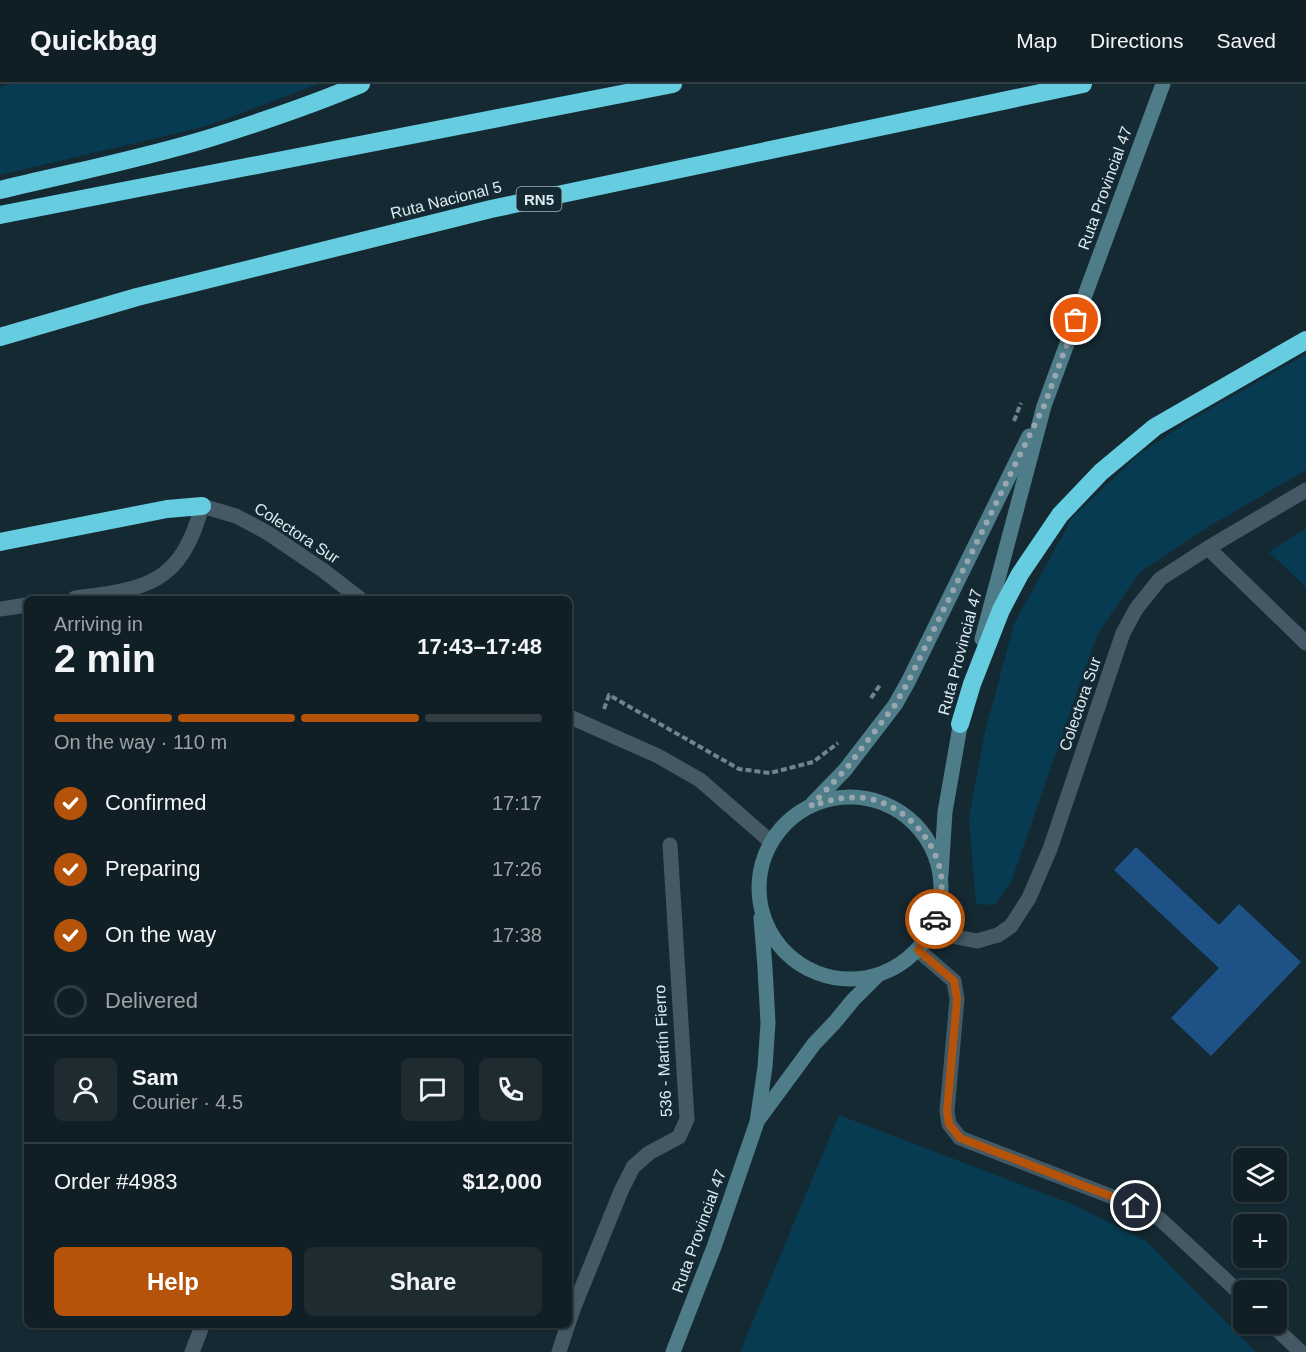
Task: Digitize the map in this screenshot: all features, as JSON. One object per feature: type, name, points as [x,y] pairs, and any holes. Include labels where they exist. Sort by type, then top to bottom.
[{"type":"highway","points":[[0,190],[209,138],[361,84]]},
{"type":"highway","points":[[0,215],[673,84]]},
{"type":"highway","name":"Ruta Nacional 5","points":[[0,337],[137,297],[491,208],[1083,84]]},
{"type":"highway","points":[[960,724],[972,684],[1001,610],[1020,574],[1060,515],[1101,472],[1155,427],[1306,340]]},
{"type":"highway","points":[[0,542],[167,509],[202,507]]},
{"type":"main road","name":"Ruta Provincial 47","points":[[941,875],[945,812],[960,724],[1044,406],[1163,84]]},
{"type":"main road","name":"Ruta Provincial 47","points":[[811,806],[845,770],[895,705],[914,672],[1044,406]]},
{"type":"main road","points":[[838,797],[867,798],[894,807],[916,825],[933,848],[941,875],[940,904],[931,932],[918,950],[900,965],[878,975],[851,979],[825,976],[800,964],[780,946],[766,923],[759,897],[761,869],[771,842],[795,815],[811,806],[838,797]]},
{"type":"main road","name":"Ruta Provincial 47","points":[[673,1352],[714,1247],[757,1122],[765,1067],[768,1023],[759,897]]},
{"type":"main road","name":"Ruta Provincial 47","points":[[757,1122],[814,1044],[878,975]]},
{"type":"street","name":"Colectora Sur","points":[[931,932],[977,941],[998,936],[1011,926],[1029,898],[1050,849],[1123,633],[1136,609],[1160,579],[1306,490]]},
{"type":"street","name":"Colectora Sur","points":[[202,507],[236,516],[268,533],[356,596]]},
{"type":"street","points":[[94,596],[148,584],[166,573],[188,545],[202,507]]},
{"type":"street","points":[[1208,548],[1306,643]]},
{"type":"street","points":[[0,609],[24,605]]},
{"type":"street","points":[[572,718],[658,756],[700,780],[771,842]]},
{"type":"street","name":"536 - Martín Fierro","points":[[572,1304],[633,1167],[649,1153],[679,1137],[687,1119],[670,845]]},
{"type":"street","points":[[918,950],[954,981],[957,999],[947,1111],[949,1124],[960,1138],[1136,1206],[1160,1219],[1233,1287]]},
{"type":"street","points":[[192,1352],[201,1328]]},
{"type":"street","name":"536 - Martín Fierro","points":[[559,1352],[567,1328]]},
{"type":"street","points":[[1282,1334],[1301,1352]]},
{"type":"path","points":[[1012,424],[1025,392]]},
{"type":"path","points":[[865,707],[884,679]]},
{"type":"path","points":[[595,728],[609,695],[739,769],[770,772],[813,762],[846,736]]},
{"type":"shaded area","points":[[10,84],[318,84],[207,126],[0,175],[0,87]]},
{"type":"shaded area","points":[[1306,354],[1306,470],[1208,527],[1139,573],[1097,635],[1011,882],[995,905],[976,904],[969,818],[984,736],[1014,624],[1072,518],[1138,455],[1187,422]]},
{"type":"shaded area","points":[[1306,528],[1306,587],[1269,552]]},
{"type":"shaded area","points":[[839,1115],[1077,1206],[1146,1241],[1233,1329],[1233,1334],[1238,1334],[1256,1352],[740,1352]]},
{"type":"building","points":[[1136,847],[1219,925],[1239,904],[1301,962],[1211,1056],[1171,1018],[1219,968],[1114,870]]},
{"type":"way so far","points":[[935,919],[940,904],[941,875],[933,848],[916,825],[894,807],[867,798],[838,797],[811,806],[845,770],[895,705],[908,682],[1044,406],[1076,320]]},
{"type":"route","points":[[935,919],[931,932],[918,950],[954,981],[957,999],[947,1111],[949,1124],[960,1138],[1136,1206]]}]
